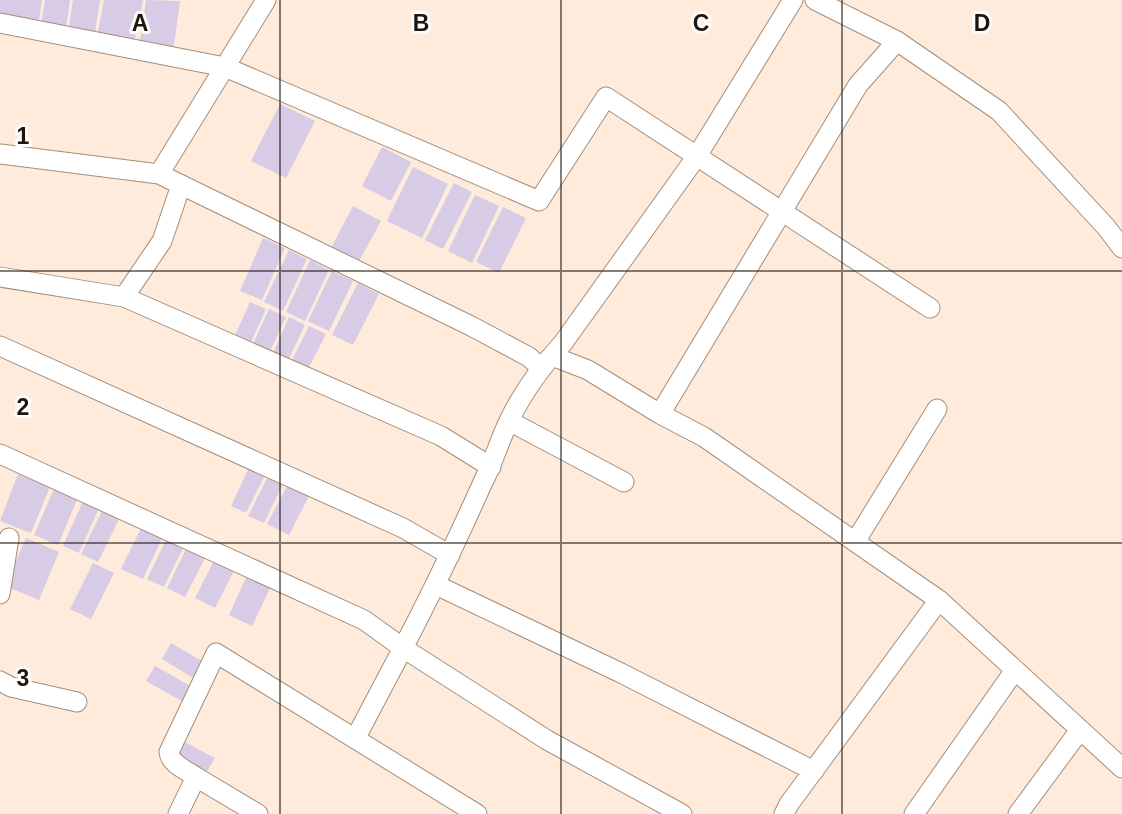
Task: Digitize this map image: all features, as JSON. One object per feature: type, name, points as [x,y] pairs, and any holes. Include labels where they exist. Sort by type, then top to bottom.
[{"type":"street","points":[[159,174],[266,0]]},
{"type":"street","points":[[355,739],[436,584],[491,467],[509,421],[530,383],[563,343],[697,156],[793,0]]},
{"type":"street","points":[[815,0],[897,41],[999,111],[1121,242]]},
{"type":"street","points":[[0,23],[225,67],[539,201],[606,97],[930,307]]},
{"type":"street","points":[[660,414],[858,85],[897,41]]},
{"type":"street","points":[[0,154],[159,174],[529,357],[588,370],[704,437],[939,600],[1122,768]]},
{"type":"street","points":[[124,297],[162,241],[181,185]]},
{"type":"street","points":[[0,277],[124,297],[441,436],[491,467]]},
{"type":"street","points":[[0,346],[403,528],[450,555]]},
{"type":"street","points":[[855,542],[937,409]]},
{"type":"street","points":[[509,421],[624,482]]},
{"type":"street","points":[[0,454],[365,620],[403,648],[547,740],[682,814]]},
{"type":"street","points":[[0,594],[9,538]]},
{"type":"street","points":[[436,584],[621,673],[814,771]]},
{"type":"street","points":[[784,814],[939,600]]},
{"type":"street","points":[[258,814],[196,777],[169,757],[216,653],[477,814]]},
{"type":"street","points":[[914,814],[1015,670]]},
{"type":"street","points":[[0,681],[11,687],[77,702]]},
{"type":"street","points":[[1018,814],[1080,730]]},
{"type":"street","points":[[178,814],[196,777]]},
{"type":"building","points":[[0,0],[42,0],[39,20],[0,14]]},
{"type":"building","points":[[45,0],[70,0],[66,28],[41,24]]},
{"type":"building","points":[[73,0],[100,0],[95,32],[69,27]]},
{"type":"building","points":[[104,0],[143,0],[134,43],[97,36]]},
{"type":"building","points":[[146,0],[180,1],[173,52],[139,47]]},
{"type":"building","points":[[280,104],[315,121],[286,178],[251,161]]},
{"type":"building","points":[[382,147],[411,162],[391,201],[362,186]]},
{"type":"building","points":[[413,167],[448,184],[422,238],[387,221]]},
{"type":"building","points":[[454,183],[472,192],[443,249],[425,240]]},
{"type":"building","points":[[475,195],[499,206],[472,263],[448,251]]},
{"type":"building","points":[[353,206],[381,221],[357,265],[330,250]]},
{"type":"building","points":[[503,207],[526,218],[499,273],[476,262]]},
{"type":"building","points":[[263,238],[285,248],[262,300],[240,291]]},
{"type":"building","points":[[289,250],[307,259],[283,311],[264,302]]},
{"type":"building","points":[[310,260],[329,270],[305,321],[286,312]]},
{"type":"building","points":[[332,271],[353,281],[329,331],[308,321]]},
{"type":"building","points":[[358,283],[379,294],[353,345],[332,335]]},
{"type":"building","points":[[250,302],[266,309],[249,347],[233,340]]},
{"type":"building","points":[[269,309],[286,317],[268,356],[251,348]]},
{"type":"building","points":[[289,317],[305,325],[286,365],[271,358]]},
{"type":"building","points":[[309,326],[326,334],[306,373],[290,364]]},
{"type":"building","points":[[251,463],[267,471],[246,513],[231,506]]},
{"type":"building","points":[[270,472],[285,480],[264,523],[248,516]]},
{"type":"building","points":[[18,474],[50,487],[31,533],[0,521]]},
{"type":"building","points":[[289,482],[311,492],[289,535],[267,524]]},
{"type":"building","points":[[54,489],[77,500],[58,545],[34,535]]},
{"type":"building","points":[[83,501],[99,508],[79,553],[63,546]]},
{"type":"building","points":[[104,507],[121,515],[98,562],[81,554]]},
{"type":"building","points":[[143,524],[164,534],[143,579],[121,569]]},
{"type":"building","points":[[169,534],[186,542],[164,587],[147,579]]},
{"type":"building","points":[[26,538],[59,552],[39,600],[5,586]]},
{"type":"building","points":[[188,545],[207,554],[185,597],[167,588]]},
{"type":"building","points":[[217,555],[237,565],[215,608],[195,598]]},
{"type":"building","points":[[93,563],[114,573],[91,619],[70,609]]},
{"type":"building","points":[[248,573],[272,584],[252,626],[229,615]]},
{"type":"building","points":[[171,643],[205,663],[195,679],[162,659]]},
{"type":"building","points":[[155,666],[194,688],[185,703],[146,681]]},
{"type":"building","points":[[181,740],[215,758],[206,773],[173,755]]}]
